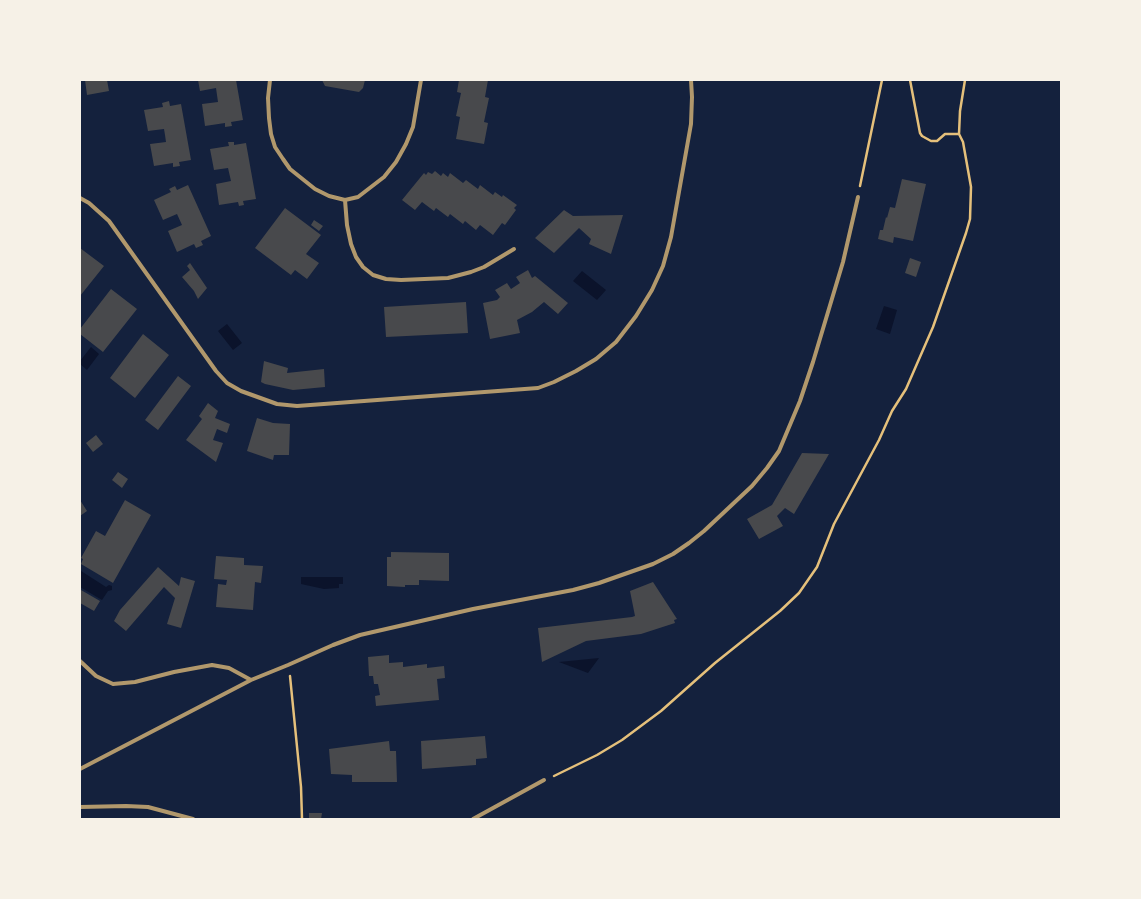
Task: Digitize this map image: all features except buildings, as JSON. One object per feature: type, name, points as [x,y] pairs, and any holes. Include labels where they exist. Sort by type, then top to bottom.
[{"type":"street","points":[[270,80],[268,98],[269,118],[271,134],[275,147],[290,169],[315,189],[329,196],[346,200],[358,196],[371,187],[384,177],[396,162],[406,144],[412,127],[420,80]]},
{"type":"street","points":[[80,198],[89,203],[109,221],[216,371],[227,383],[248,394],[277,404],[297,406],[538,388],[576,371],[596,359],[616,342],[636,316],[652,290],[663,266],[671,237],[691,124],[691,80]]},
{"type":"street","points":[[80,769],[251,680],[333,645],[360,635],[473,609],[573,590],[599,583],[653,564],[673,554],[699,535],[752,486],[768,468],[787,433],[813,362],[843,262],[858,196]]},
{"type":"street","points":[[346,200],[347,226],[356,257],[368,271],[386,280],[448,278],[484,267],[514,249]]},
{"type":"street","points":[[80,661],[96,676],[113,684],[135,682],[174,672],[212,665],[229,668],[251,680]]},
{"type":"street","points":[[473,819],[544,780]]},
{"type":"street","points":[[80,807],[148,807],[193,819]]},
{"type":"path","points":[[858,196],[882,80]]},
{"type":"path","points":[[910,80],[920,133],[922,136],[931,141],[937,140],[945,134],[959,134]]},
{"type":"path","points":[[544,780],[597,755],[622,740],[661,711],[715,663],[780,611],[799,593],[817,567],[834,524],[879,440],[892,411],[906,389],[932,327],[966,233],[970,219],[971,187],[959,134],[960,111],[965,80]]},
{"type":"path","points":[[288,665],[301,787],[302,819]]},
{"type":"water","points":[[582,271],[606,290],[597,300],[573,281]]},
{"type":"water","points":[[884,306],[897,310],[890,334],[876,329]]},
{"type":"water","points":[[227,324],[242,343],[233,350],[218,331]]},
{"type":"water","points":[[91,347],[99,354],[87,370],[80,364],[80,361]]},
{"type":"water","points":[[81,571],[106,587],[109,585],[112,586],[112,590],[108,591],[102,600],[80,587]]},
{"type":"water","points":[[301,577],[343,577],[343,584],[339,584],[339,588],[324,589],[301,584]]},
{"type":"water","points":[[599,658],[588,673],[559,662]]}]
